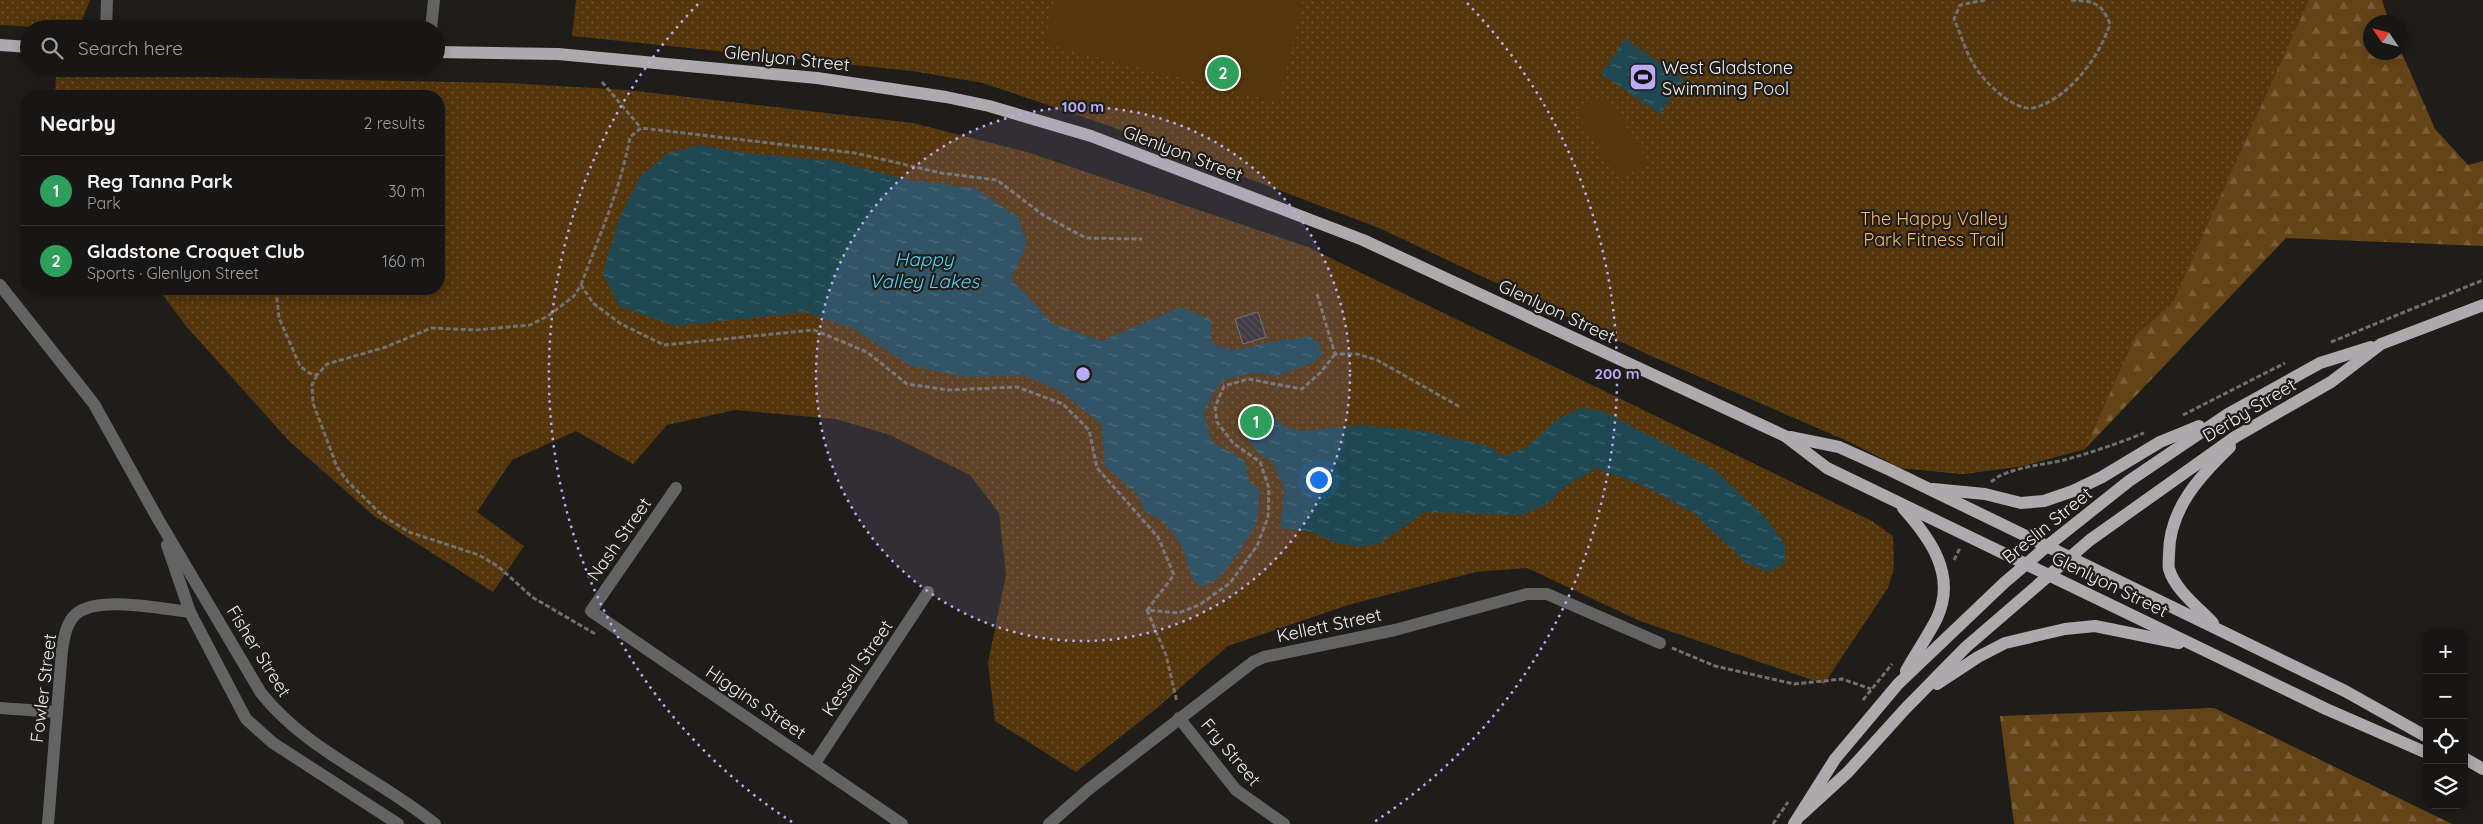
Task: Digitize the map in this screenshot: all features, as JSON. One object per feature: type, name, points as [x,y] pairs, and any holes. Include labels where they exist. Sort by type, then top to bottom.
[{"type":"main road","points":[[0,45],[20,46]]},
{"type":"main road","name":"Glenlyon Street","points":[[445,52],[558,54],[681,64],[900,89],[989,106],[1091,136],[1363,240],[1785,436],[1827,468],[2050,574],[2326,709],[2423,750]]},
{"type":"main road","name":"Derby Street","points":[[2050,574],[2151,495],[2256,423],[2331,382],[2381,344],[2483,304]]},
{"type":"main road","name":"Breslin Street","points":[[1797,819],[1835,759],[1898,684],[1944,638],[2027,563],[2129,481],[2228,414],[2320,363],[2381,344]]},
{"type":"main road","points":[[1925,488],[1985,494],[2021,503],[2044,501],[2073,491],[2102,477],[2160,442],[2228,414]]},
{"type":"main road","points":[[2217,628],[2178,586],[2169,569],[2169,542],[2173,524],[2186,496],[2206,470],[2256,423]]},
{"type":"main road","name":"Glenlyon Street","points":[[1785,436],[1839,447],[2345,691],[2423,735]]},
{"type":"main road","points":[[1898,502],[1934,546],[1941,567],[1943,590],[1937,618],[1898,684]]},
{"type":"main road","name":"Breslin Street","points":[[1797,819],[1848,772],[1966,647],[2050,574]]},
{"type":"main road","points":[[1922,692],[2004,643],[2065,629],[2095,626],[2201,648]]},
{"type":"main road","points":[[2468,760],[2483,769]]},
{"type":"main road","points":[[2468,767],[2483,773]]},
{"type":"street","points":[[106,20],[107,0]]},
{"type":"street","points":[[432,20],[434,0]]},
{"type":"street","name":"Fisher Street","points":[[0,285],[94,404],[158,519],[261,693],[279,715],[305,736],[435,824]]},
{"type":"street","name":"Nash Street","points":[[590,611],[676,488]]},
{"type":"street","name":"Fisher Street","points":[[158,519],[190,612],[246,719],[273,743],[398,824]]},
{"type":"street","name":"Kessell Street","points":[[815,763],[928,592]]},
{"type":"street","name":"Kellett Street","points":[[1049,824],[1179,718],[1252,662],[1264,657],[1395,630],[1528,594],[1547,594],[1660,643]]},
{"type":"street","name":"Fowler Street","points":[[48,824],[64,635],[76,614],[99,605],[190,612]]},
{"type":"street","name":"Higgins Street","points":[[590,611],[902,824]]},
{"type":"street","points":[[0,708],[57,712]]},
{"type":"street","name":"Fry Street","points":[[1179,718],[1236,790],[1284,824]]},
{"type":"path","points":[[1956,0],[1960,5]]},
{"type":"path","points":[[1960,5],[1985,0]]},
{"type":"path","points":[[1960,5],[1954,19],[1974,66],[2000,94],[2014,104],[2033,108],[2059,96],[2079,79],[2105,40],[2110,24],[2104,10],[2090,1],[2071,0]]},
{"type":"path","points":[[602,82],[641,128],[855,153],[941,173],[997,180],[1042,215],[1086,238],[1142,238]]},
{"type":"path","points":[[601,636],[532,597],[499,567],[479,555],[409,532],[383,516],[348,482],[337,467],[313,403],[312,386],[316,375],[327,364],[386,347],[431,328],[476,330],[530,325],[548,316],[574,296],[581,285],[612,205],[626,160],[630,137],[641,128]]},
{"type":"path","points":[[2328,343],[2483,280]]},
{"type":"path","points":[[581,285],[592,303],[621,324],[664,345],[814,330],[867,352],[907,384],[948,390],[1017,387],[1063,404],[1089,430],[1097,468],[1158,537],[1174,575],[1147,610]]},
{"type":"path","points":[[1317,294],[1335,354]]},
{"type":"path","points":[[277,295],[279,318],[300,366],[309,373],[316,375]]},
{"type":"path","points":[[1147,610],[1179,613],[1199,604],[1230,583],[1257,546],[1268,517],[1269,488],[1260,462],[1233,443],[1217,422],[1215,407],[1224,386],[1248,380],[1302,389],[1321,372],[1335,354]]},
{"type":"path","points":[[1335,354],[1357,354],[1377,360],[1460,407]]},
{"type":"path","points":[[2181,416],[2224,392],[2293,360]]},
{"type":"path","points":[[1990,483],[1998,476],[2011,471],[2070,458],[2146,432]]},
{"type":"path","points":[[1147,610],[1166,655],[1179,718]]},
{"type":"path","points":[[1660,643],[1715,666],[1794,684],[1842,679],[1871,689]]},
{"type":"path","points":[[1860,704],[1894,662]]},
{"type":"path","points":[[1773,824],[1792,796]]},
{"type":"green space","points":[[0,0],[90,0],[82,20],[20,20],[20,26],[0,25]]},
{"type":"green space","name":"The Happy Valley Park Fitness Trail","points":[[576,0],[2309,0],[2172,304],[2136,335],[2085,449],[2022,466],[1963,474],[1901,468],[1850,442],[1645,353],[1379,228],[1104,124],[983,83],[912,71],[572,36]]},
{"type":"green space","points":[[1054,0],[1303,0],[1278,102],[1044,44]]},
{"type":"green space","points":[[1654,0],[2382,0],[2387,15],[2363,15],[2363,60],[2405,60],[2435,129],[2468,165],[2483,161],[2483,246],[2286,238],[2085,449],[2022,466],[1963,474],[1901,468],[1850,442],[1645,353],[1721,277]]},
{"type":"green space","points":[[56,77],[209,77],[506,83],[627,90],[913,123],[1027,152],[1308,247],[1872,521],[1893,536],[1894,568],[1888,588],[1824,684],[1640,621],[1527,568],[1476,572],[1348,605],[1228,646],[1157,708],[1076,772],[995,721],[988,663],[1006,575],[999,513],[970,475],[890,435],[836,419],[735,410],[667,425],[633,464],[576,431],[512,460],[477,512],[524,546],[493,592],[374,516],[289,441],[186,326],[163,295],[445,295],[445,90],[55,90]]},
{"type":"green space","points":[[1604,94],[1649,161],[1620,180],[1576,113]]},
{"type":"green space","points":[[2214,708],[2452,824],[2014,824],[2000,716]]},
{"type":"water","name":"West Gladstone Swimming Pool","points":[[1625,39],[1684,79],[1660,114],[1601,74]]},
{"type":"water","name":"Happy Valley Lakes","points":[[699,145],[745,153],[836,161],[907,180],[974,188],[1018,217],[1027,244],[1011,279],[1052,323],[1101,341],[1181,307],[1211,320],[1211,342],[1225,348],[1241,349],[1309,336],[1319,343],[1322,353],[1315,362],[1276,376],[1251,373],[1223,380],[1212,395],[1204,415],[1212,442],[1245,461],[1248,480],[1260,490],[1257,523],[1239,552],[1219,578],[1202,587],[1193,581],[1181,545],[1164,522],[1144,511],[1139,496],[1104,465],[1102,425],[1060,391],[1023,375],[967,377],[911,366],[854,329],[805,312],[675,326],[619,306],[603,274],[618,221],[640,177],[668,153]]},
{"type":"water","points":[[1582,408],[1602,411],[1712,468],[1766,518],[1786,546],[1785,563],[1769,572],[1746,563],[1695,514],[1644,486],[1596,468],[1563,488],[1546,505],[1522,515],[1425,512],[1377,545],[1357,546],[1339,544],[1306,531],[1280,528],[1285,490],[1272,462],[1259,454],[1248,441],[1240,427],[1248,420],[1259,415],[1272,415],[1285,427],[1302,431],[1361,425],[1425,431],[1491,447],[1501,456],[1527,446],[1560,418]]},
{"type":"building","points":[[1258,312],[1266,337],[1243,344],[1235,319]]},
{"type":"place","name":"Gladstone Croquet Club","points":[[1223,73]]},
{"type":"place","name":"West Gladstone Swimming Pool","points":[[1643,77]]},
{"type":"place","name":"Reg Tanna Park","points":[[1256,422]]}]
